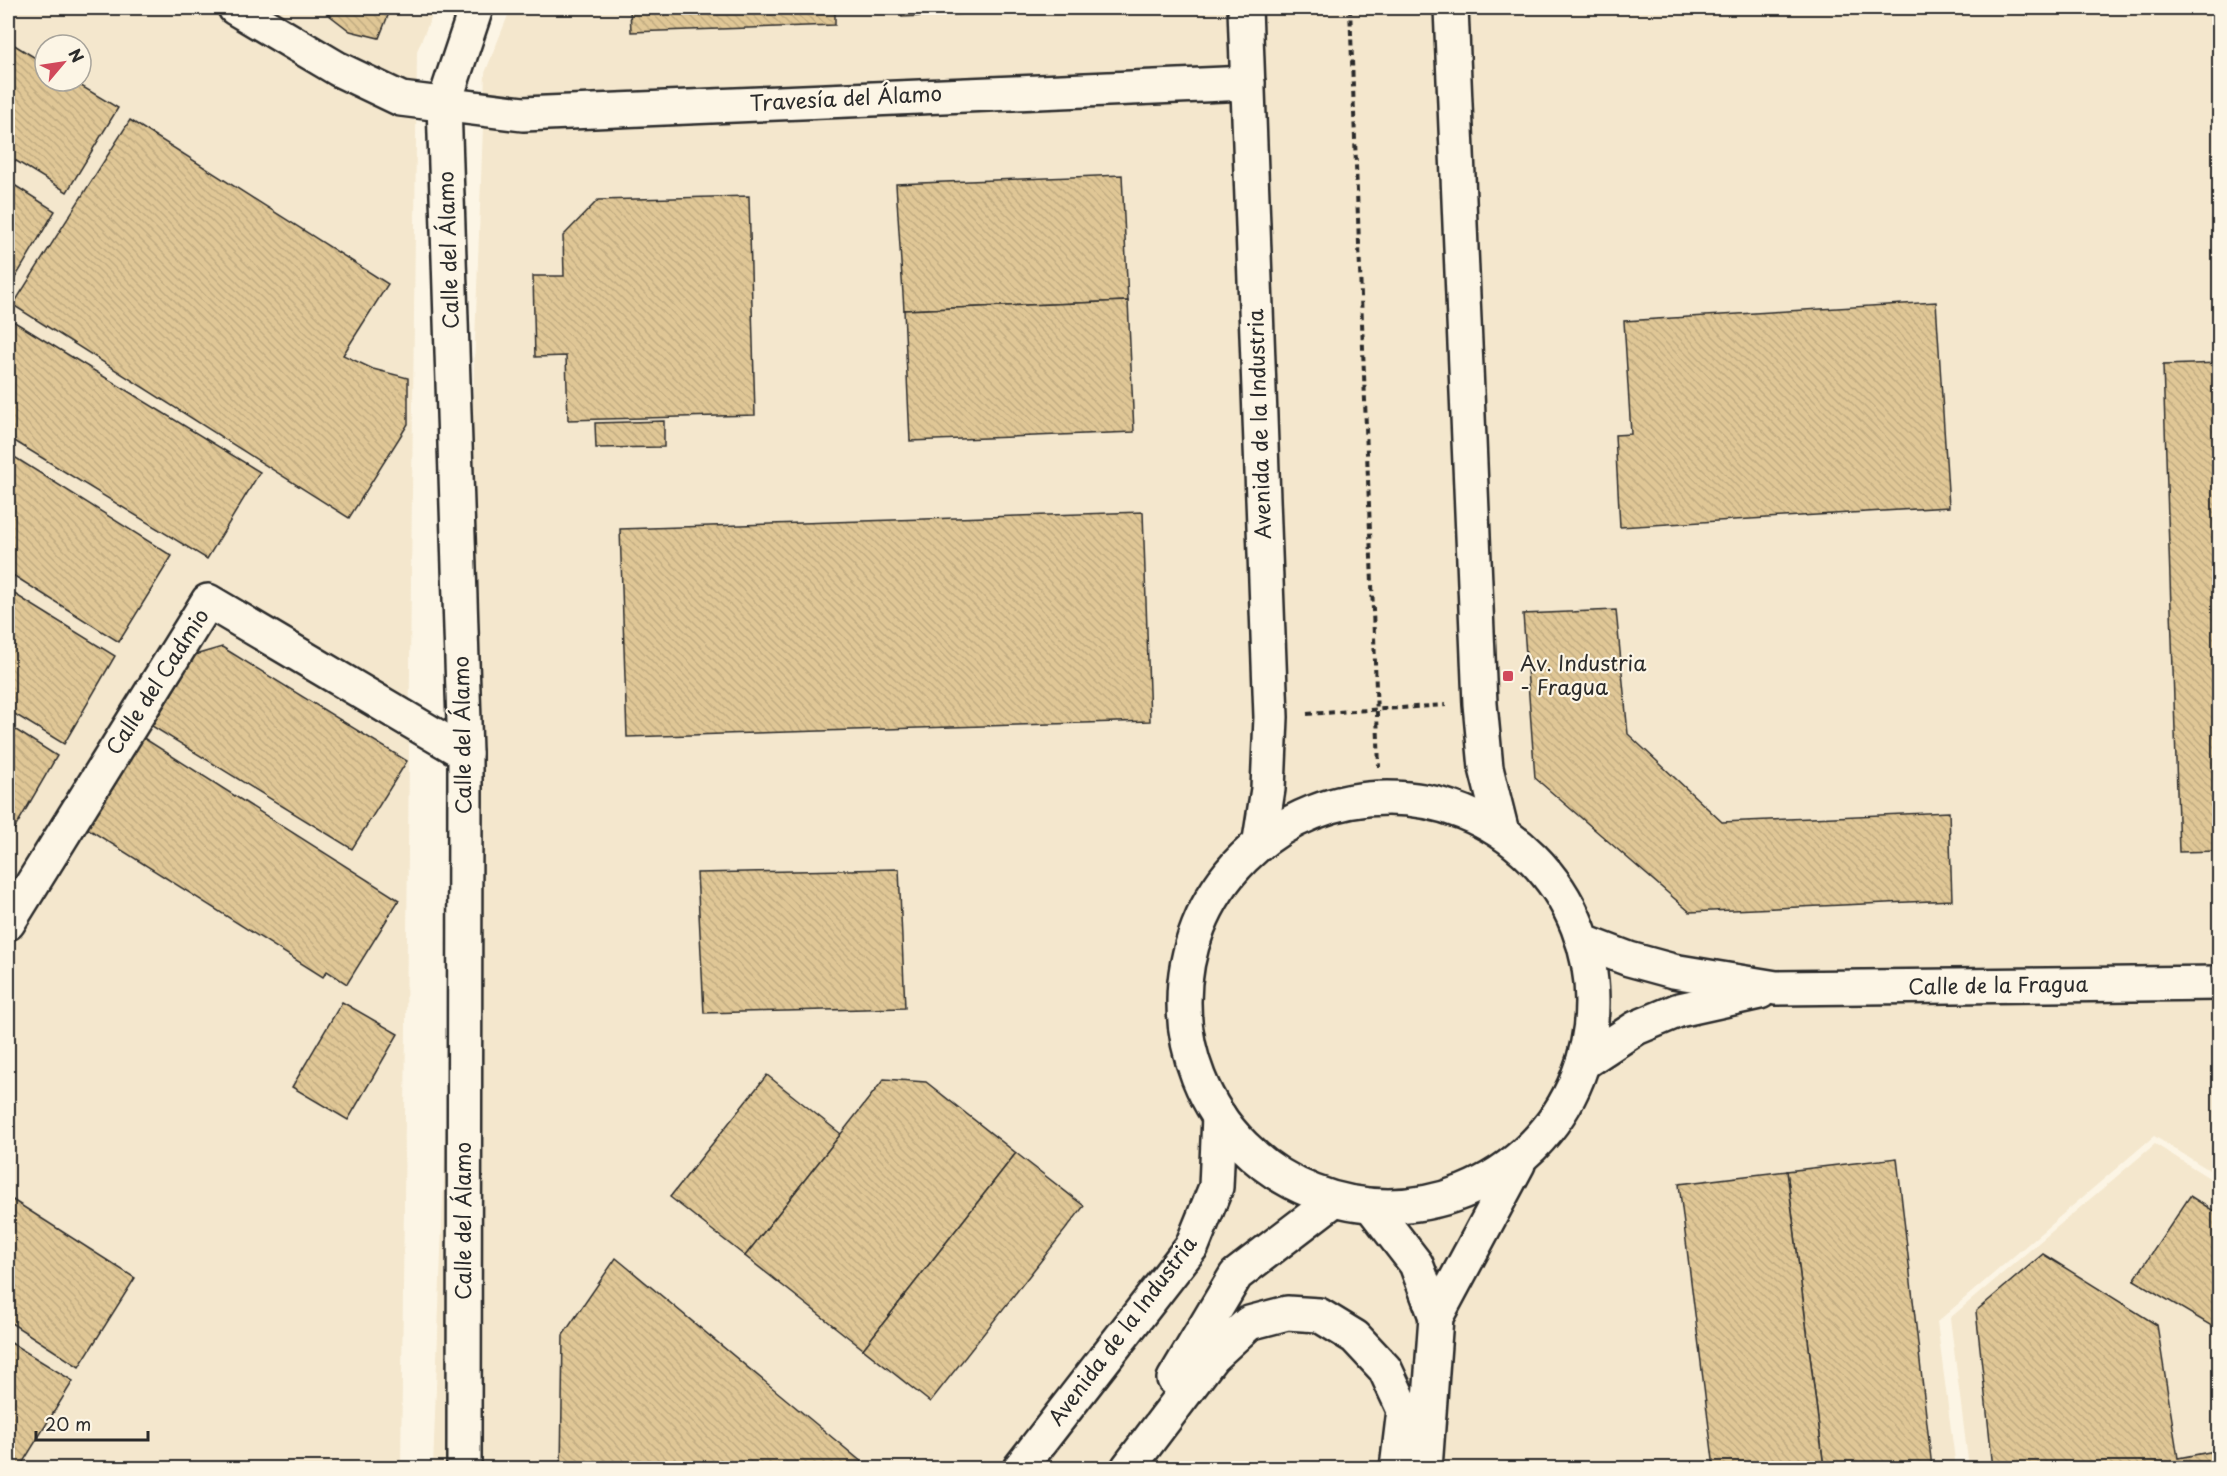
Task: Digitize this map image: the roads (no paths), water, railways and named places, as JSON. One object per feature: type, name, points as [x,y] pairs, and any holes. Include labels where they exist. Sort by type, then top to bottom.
[{"type":"street","name":"Travesía del Álamo","points":[[235,8],[338,69],[401,99],[523,114],[1248,83]]},
{"type":"street","name":"Calle del Álamo","points":[[464,1468],[465,753],[444,104],[476,8]]},
{"type":"street","name":"Avenida de la Industria","points":[[1245,8],[1271,717],[1268,789],[1260,840]]},
{"type":"street","points":[[1451,8],[1480,704],[1486,768],[1502,832]]},
{"type":"street","name":"Calle del Cadmio","points":[[8,923],[208,601],[465,753]]},
{"type":"street","points":[[1425,1468],[1436,1317],[1520,1160],[1559,1116],[1584,1062],[1593,1002],[1584,942],[1552,880],[1502,832],[1444,804],[1379,796],[1317,809],[1260,840],[1215,890],[1191,942],[1183,1021],[1197,1070],[1219,1116],[1249,1149],[1283,1178],[1334,1200],[1372,1207],[1425,1204],[1475,1188],[1520,1160]]},
{"type":"street","name":"Calle de la Fragua","points":[[1584,942],[1629,959],[1673,971],[1776,988],[2220,983]]},
{"type":"street","name":"Calle de la Fragua","points":[[1584,1062],[1636,1028],[1678,1010],[1776,988]]},
{"type":"street","name":"Avenida de la Industria","points":[[1020,1468],[1192,1246],[1216,1187],[1219,1116]]},
{"type":"street","points":[[1121,1468],[1236,1275],[1334,1200]]},
{"type":"street","points":[[1372,1207],[1416,1264],[1436,1317]]},
{"type":"street","points":[[1128,1468],[1212,1357],[1249,1323],[1287,1313],[1319,1315],[1355,1337],[1384,1369],[1404,1410],[1397,1468]]},
{"type":"place","name":"Av. Industria - Fragua","points":[[1508,676]]}]
